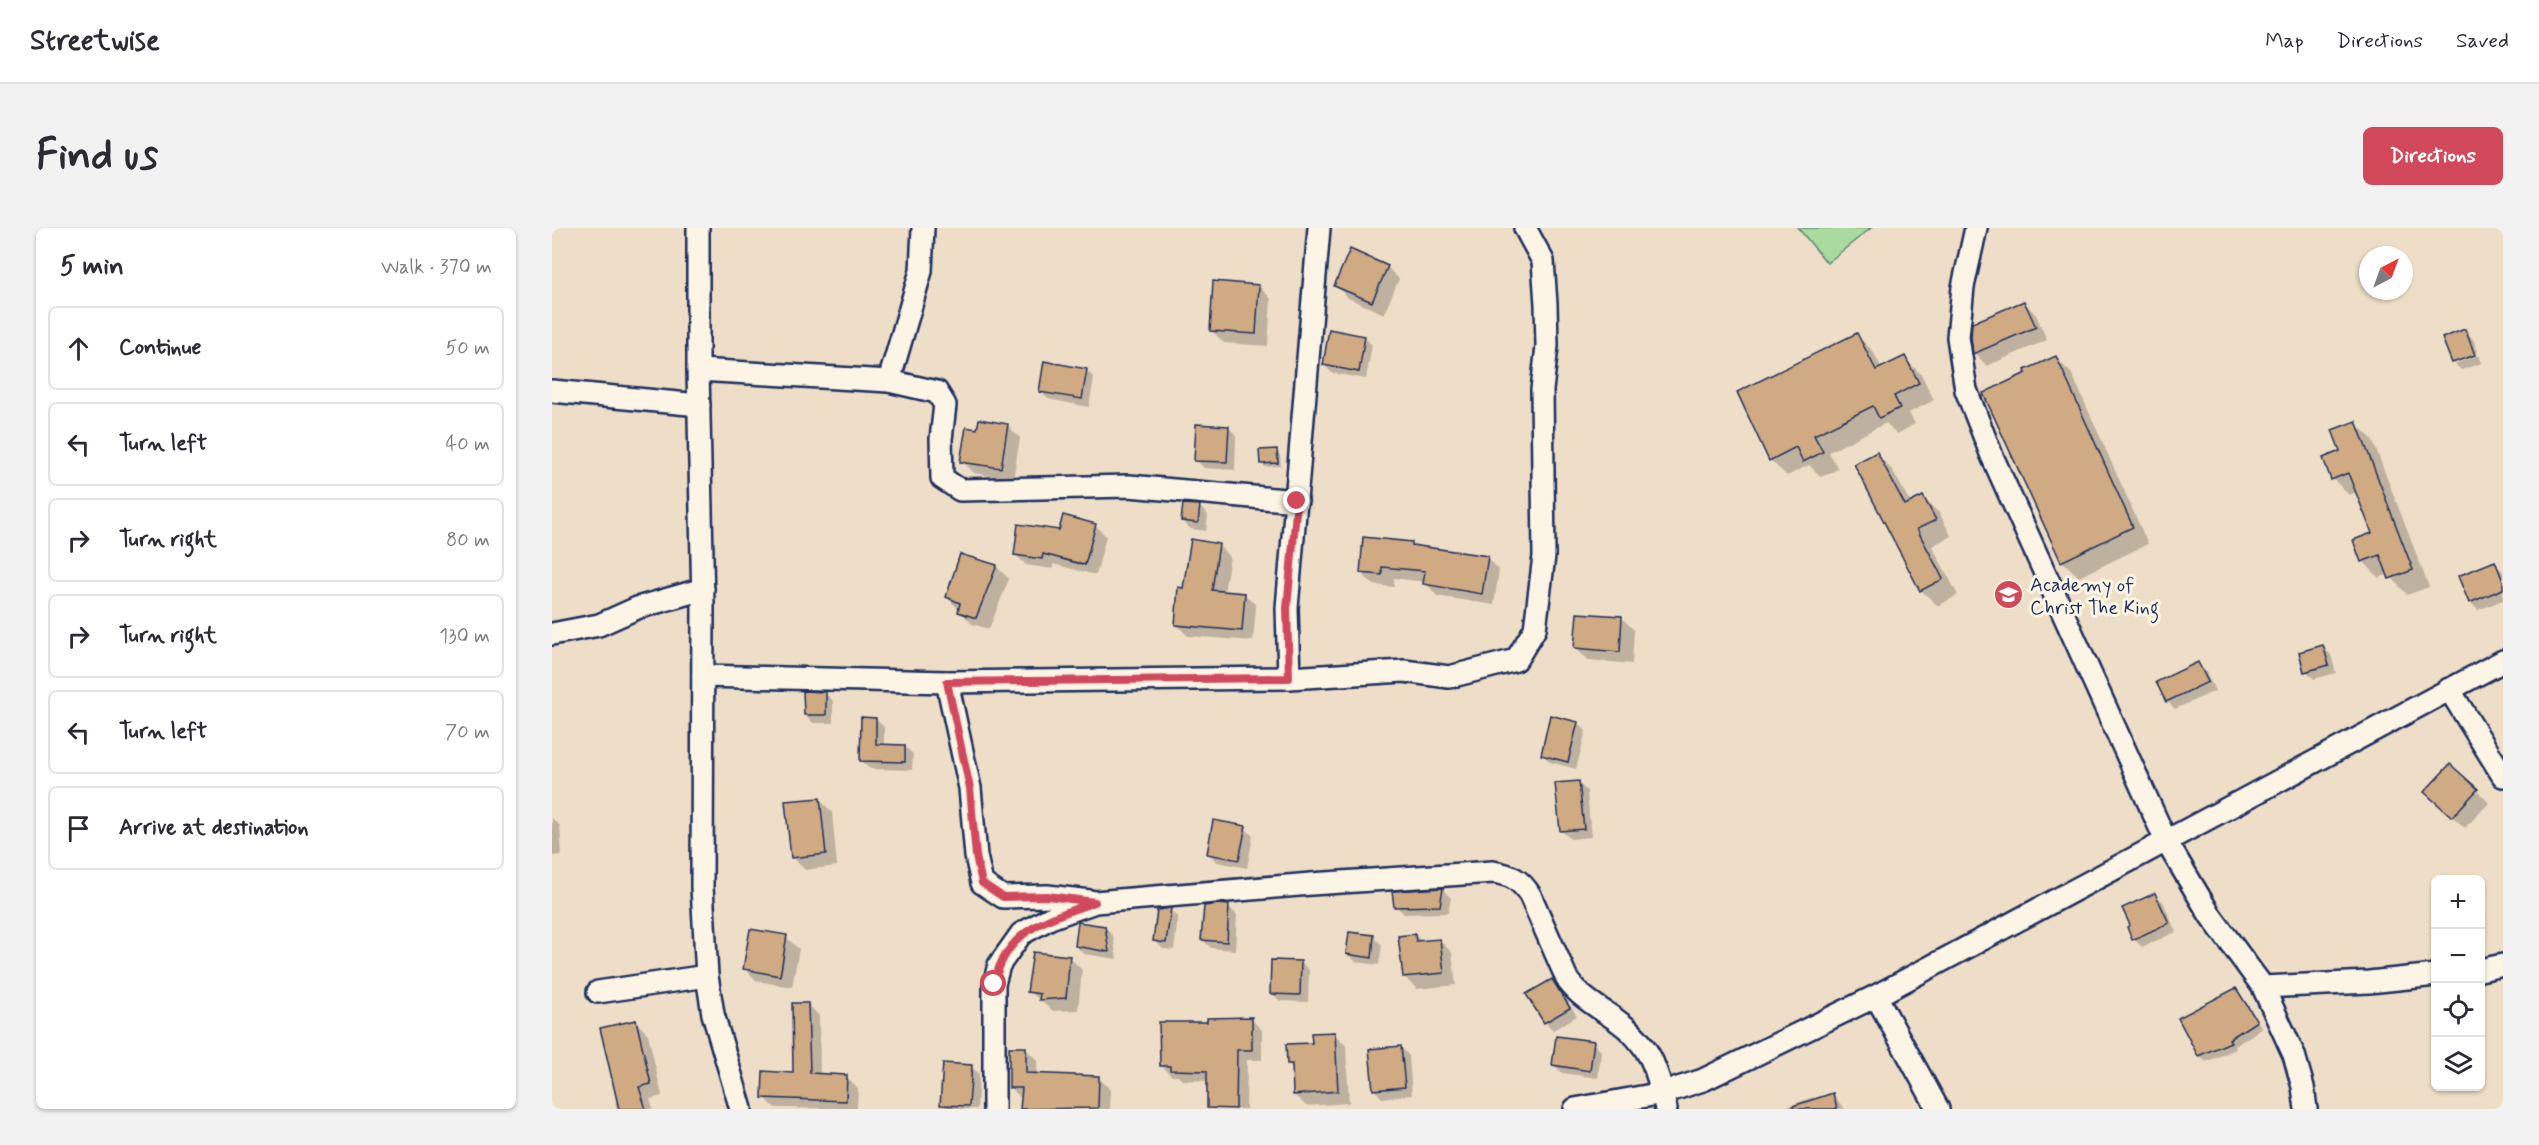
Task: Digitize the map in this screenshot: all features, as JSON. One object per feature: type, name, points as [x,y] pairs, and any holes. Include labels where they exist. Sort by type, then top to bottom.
[{"type":"street","points":[[698,228],[698,370],[703,589],[702,887],[706,976],[713,1014],[741,1109]]},
{"type":"street","points":[[889,381],[921,271],[923,228]]},
{"type":"street","points":[[1289,678],[1287,608],[1320,228]]},
{"type":"street","points":[[703,676],[947,682],[1289,678],[1404,671],[1449,677],[1516,660],[1535,629],[1544,556],[1542,390],[1547,346],[1546,304],[1543,261],[1525,228]]},
{"type":"street","points":[[1977,228],[1963,287],[1958,337],[1966,390],[1992,456],[2166,842],[2210,915],[2263,987],[2294,1055],[2303,1087],[2306,1109]]},
{"type":"street","points":[[698,370],[889,381],[937,392],[945,405],[941,439],[942,478],[960,490],[1129,486],[1297,501]]},
{"type":"street","points":[[552,391],[699,405]]},
{"type":"street","points":[[552,634],[599,625],[637,608],[703,589]]},
{"type":"street","points":[[1575,1109],[1664,1101],[1875,996],[2503,661]]},
{"type":"street","points":[[947,682],[970,788],[976,856],[982,883],[1003,897],[1047,896],[1095,902],[1494,872],[1511,875],[1522,883],[1530,894],[1568,981],[1577,993],[1617,1020],[1642,1044],[1656,1065],[1664,1101]]},
{"type":"street","points":[[2449,690],[2503,776]]},
{"type":"street","points":[[994,1109],[994,984],[999,965],[1021,934],[1050,918],[1095,902]]},
{"type":"street","points":[[2485,969],[2503,965]]},
{"type":"street","points":[[598,992],[706,976]]},
{"type":"street","points":[[2263,987],[2369,982],[2431,976]]},
{"type":"street","points":[[1875,996],[1938,1109]]},
{"type":"green space","points":[[1798,228],[1871,228],[1827,263]]},
{"type":"building","points":[[1350,249],[1388,266],[1372,302],[1334,286]]},
{"type":"building","points":[[1213,281],[1259,285],[1256,334],[1210,331]]},
{"type":"building","points":[[2024,301],[2036,327],[1973,354],[1972,323]]},
{"type":"building","points":[[1329,329],[1365,336],[1359,372],[1323,365]]},
{"type":"building","points":[[2465,329],[2475,355],[2452,363],[2442,338]]},
{"type":"building","points":[[1857,333],[1876,370],[1905,356],[1919,383],[1894,396],[1900,408],[1879,418],[1873,406],[1814,435],[1823,452],[1803,462],[1796,447],[1769,461],[1737,392]]},
{"type":"building","points":[[2056,356],[2133,527],[2061,562],[1983,393]]},
{"type":"building","points":[[1044,361],[1087,369],[1082,399],[1039,392]]},
{"type":"building","points":[[979,419],[1008,424],[1001,468],[960,462],[966,427],[977,429]]},
{"type":"building","points":[[2356,421],[2413,570],[2389,579],[2380,555],[2361,562],[2353,540],[2372,533],[2348,473],[2331,480],[2323,458],[2340,451],[2332,430]]},
{"type":"building","points":[[1196,424],[1229,426],[1227,462],[1194,461]]},
{"type":"building","points":[[1277,449],[1278,463],[1260,464],[1259,450]]},
{"type":"building","points":[[1877,452],[1905,505],[1923,496],[1936,520],[1917,529],[1943,579],[1920,591],[1854,464]]},
{"type":"building","points":[[1183,504],[1200,505],[1198,523],[1181,521]]},
{"type":"building","points":[[1063,515],[1096,524],[1085,565],[1043,554],[1042,559],[1014,555],[1018,524],[1059,530]]},
{"type":"building","points":[[1363,537],[1412,542],[1412,545],[1488,556],[1482,594],[1423,584],[1425,571],[1382,567],[1382,575],[1360,573]]},
{"type":"building","points":[[1191,539],[1219,544],[1212,590],[1245,593],[1242,631],[1175,625],[1178,587],[1183,588]]},
{"type":"building","points":[[960,554],[997,565],[976,618],[958,612],[960,603],[946,597]]},
{"type":"building","points":[[2495,561],[2503,581],[2503,589],[2469,603],[2458,576]]},
{"type":"building","points":[[1577,613],[1622,616],[1620,652],[1574,648]]},
{"type":"building","points":[[2323,645],[2329,665],[2304,672],[2299,652]]},
{"type":"building","points":[[2198,662],[2208,682],[2166,702],[2156,682]]},
{"type":"building","points":[[803,691],[826,692],[826,715],[804,715]]},
{"type":"building","points":[[1550,715],[1578,722],[1568,762],[1541,755]]},
{"type":"building","points":[[861,717],[876,718],[876,744],[905,745],[905,762],[860,761]]},
{"type":"building","points":[[2450,764],[2478,789],[2452,817],[2424,792]]},
{"type":"building","points":[[1579,781],[1584,829],[1560,831],[1555,783]]},
{"type":"building","points":[[820,798],[826,854],[791,858],[785,801]]},
{"type":"building","points":[[1213,820],[1246,826],[1239,860],[1207,854]]},
{"type":"building","points":[[1443,888],[1440,906],[1394,907],[1392,891]]},
{"type":"building","points":[[2155,893],[2169,923],[2132,940],[2127,927],[2130,925],[2122,908]]},
{"type":"building","points":[[1229,905],[1227,942],[1201,940],[1204,906]]},
{"type":"building","points":[[1171,908],[1166,943],[1153,941],[1157,910]]},
{"type":"building","points":[[1078,922],[1105,926],[1109,952],[1075,946]]},
{"type":"building","points":[[750,929],[787,935],[780,976],[743,969]]},
{"type":"building","points":[[1349,932],[1374,935],[1372,958],[1346,954]]},
{"type":"building","points":[[1415,934],[1416,941],[1440,939],[1444,973],[1403,977],[1398,936]]},
{"type":"building","points":[[1033,952],[1070,956],[1066,998],[1039,1000],[1040,994],[1027,992]]},
{"type":"building","points":[[1271,960],[1301,961],[1300,995],[1270,994]]},
{"type":"building","points":[[1552,979],[1570,1008],[1544,1023],[1526,994]]},
{"type":"building","points":[[2236,988],[2257,1021],[2229,1039],[2231,1042],[2198,1056],[2178,1018]]},
{"type":"building","points":[[792,1003],[808,1003],[810,1073],[847,1075],[846,1101],[762,1098],[763,1071],[793,1073]]},
{"type":"building","points":[[1252,1017],[1252,1050],[1237,1050],[1236,1109],[1207,1108],[1207,1071],[1170,1070],[1170,1066],[1160,1066],[1159,1022],[1207,1022],[1207,1018]]},
{"type":"building","points":[[636,1020],[651,1084],[639,1087],[646,1109],[619,1109],[600,1028]]},
{"type":"building","points":[[1335,1032],[1338,1091],[1293,1095],[1292,1064],[1287,1064],[1286,1044],[1312,1043],[1311,1033]]},
{"type":"building","points":[[1556,1036],[1594,1041],[1590,1071],[1552,1065]]},
{"type":"building","points":[[1401,1046],[1405,1087],[1373,1090],[1369,1049]]},
{"type":"building","points":[[1009,1047],[1026,1047],[1026,1073],[1099,1076],[1098,1108],[1020,1109],[1022,1088],[1009,1088]]},
{"type":"building","points":[[943,1063],[972,1065],[969,1106],[940,1105]]},
{"type":"building","points":[[1833,1093],[1837,1109],[1794,1109],[1793,1106]]},
{"type":"place","name":"Academy of Christ The King","points":[[2009,595]]},
{"type":"route","points":[[994,984],[999,965],[1021,934],[1050,918],[1095,902],[1047,896],[1003,897],[982,883],[976,856],[970,788],[947,682],[1289,678],[1287,608],[1297,501]]}]
